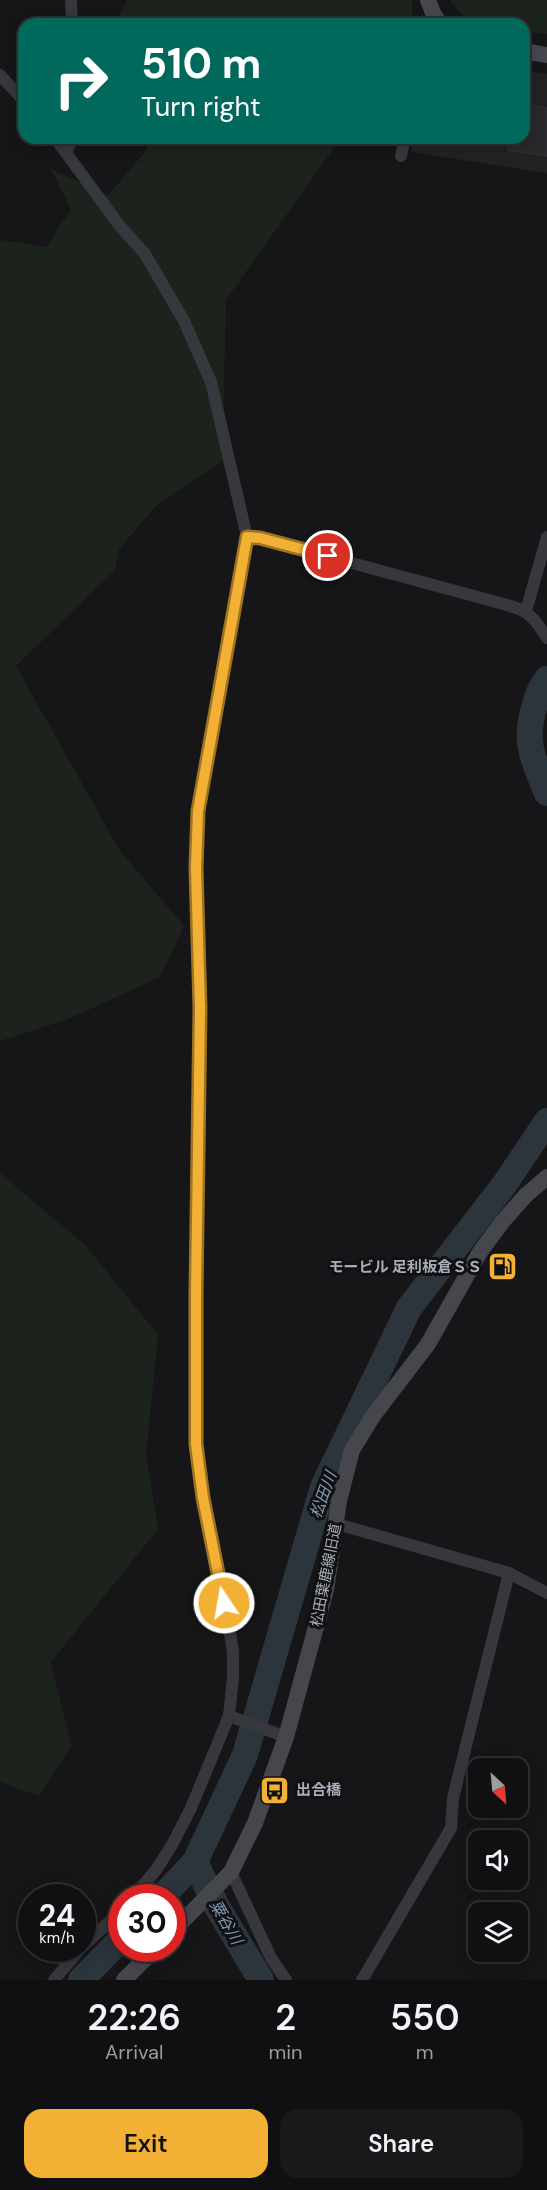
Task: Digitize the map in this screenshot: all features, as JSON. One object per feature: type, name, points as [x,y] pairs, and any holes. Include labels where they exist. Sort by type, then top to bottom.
[{"type":"street","points":[[71,0],[72,18]]},
{"type":"street","points":[[428,0],[436,18]]},
{"type":"street","points":[[530,52],[547,55]]},
{"type":"street","points":[[0,75],[18,94]]},
{"type":"street","points":[[59,144],[118,225],[145,254],[184,321],[211,382],[247,537],[198,811],[196,868],[200,1008],[196,1444],[203,1498],[233,1652],[233,1718],[172,1845],[144,1884]]},
{"type":"street","points":[[66,153],[70,144]]},
{"type":"street","points":[[401,156],[404,144]]},
{"type":"street","points":[[247,537],[271,541],[526,611],[536,620],[547,639]]},
{"type":"street","points":[[526,611],[547,537]]},
{"type":"street","name":"松田葉鹿線旧道","points":[[186,1918],[228,1875],[255,1823],[326,1590],[339,1501],[352,1450],[373,1416],[428,1344],[480,1252],[502,1221],[526,1195],[547,1177]]},
{"type":"street","points":[[337,1524],[509,1573],[547,1593]]},
{"type":"street","points":[[362,1980],[451,1828],[453,1798],[509,1573]]},
{"type":"street","points":[[233,1718],[282,1735]]},
{"type":"street","points":[[228,1875],[271,1958],[286,1980]]},
{"type":"street","points":[[96,1935],[108,1923]]},
{"type":"street","points":[[54,1980],[70,1962]]},
{"type":"street","points":[[124,1980],[142,1962]]},
{"type":"shaded area","points":[[127,0],[412,0],[412,18],[117,18]]},
{"type":"shaded area","points":[[450,0],[547,0],[547,34],[530,33],[530,18],[469,18],[457,10]]},
{"type":"shaded area","points":[[530,72],[547,74],[547,173],[411,152],[413,144],[530,144]]},
{"type":"shaded area","points":[[149,144],[337,144],[226,300],[222,461],[155,507],[119,549],[115,570],[16,666],[120,851],[184,926],[160,977],[66,1020],[0,1041],[0,240],[46,247],[71,209],[51,169],[108,195],[146,151]]},
{"type":"shaded area","points":[[0,1173],[85,1245],[158,1335],[146,1454],[158,1529],[51,1662],[71,1746],[39,1796],[0,1782]]},
{"type":"building","points":[[530,105],[547,108],[547,156],[508,150],[509,144],[530,144]]},
{"type":"waterway","name":"松田川","points":[[547,679],[535,705],[530,729],[531,750],[547,793]]},
{"type":"waterway","name":"松田川","points":[[174,1884],[195,1862],[245,1755],[323,1487],[409,1308],[504,1185],[547,1121]]},
{"type":"waterway","name":"粟谷川","points":[[195,1862],[216,1905],[261,1980]]},
{"type":"waterway","name":"松田川","points":[[81,1980],[108,1952]]},
{"type":"place","name":"モービル 足利板倉ＳＳ","points":[[503,1267]]},
{"type":"place","name":"出合橋","points":[[275,1790]]},
{"type":"route","points":[[224,1603],[211,1544],[196,1444],[200,1008],[196,868],[198,811],[247,537],[260,538],[328,556]]}]
